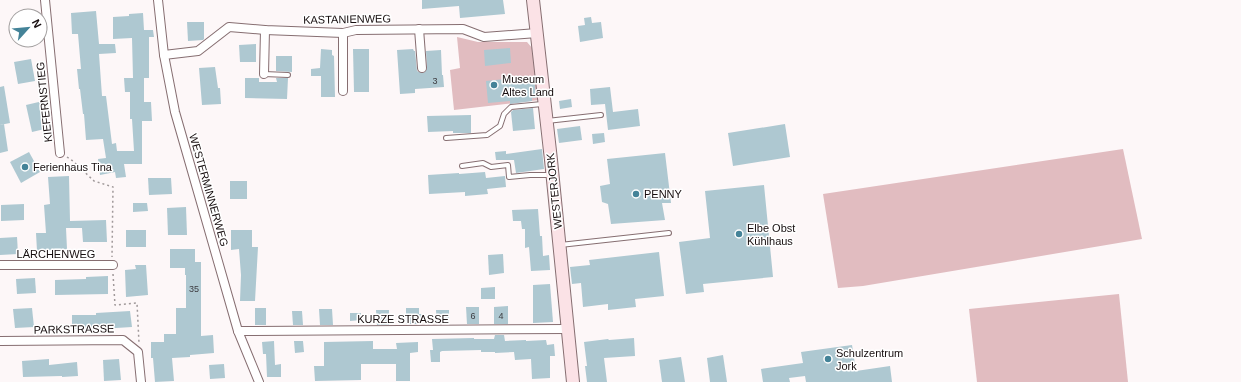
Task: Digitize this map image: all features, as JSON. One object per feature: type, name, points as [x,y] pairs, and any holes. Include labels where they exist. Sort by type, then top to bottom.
[{"type":"main road","name":"WESTERJORK","points":[[533,0],[560,245],[573,382]]},
{"type":"street","name":"KIEFERNSTIEG","points":[[44,0],[60,153]]},
{"type":"street","name":"WESTERMINNERWEG","points":[[158,0],[164,55],[175,112],[238,331],[258,382]]},
{"type":"street","name":"KASTANIENWEG","points":[[164,55],[198,51],[229,27],[343,33],[356,30],[463,29],[484,37],[537,33]]},
{"type":"street","points":[[419,29],[422,68]]},
{"type":"street","points":[[264,74],[265,30]]},
{"type":"street","points":[[343,33],[344,92]]},
{"type":"street","name":"LÄRCHENWEG","points":[[0,265],[113,265]]},
{"type":"street","name":"KURZE STRASSE","points":[[238,331],[568,329]]},
{"type":"street","name":"PARKSTRASSE","points":[[0,341],[124,340],[138,352]]},
{"type":"street","points":[[138,352],[141,382]]},
{"type":"lane","points":[[264,74],[288,74]]},
{"type":"lane","points":[[446,138],[487,135],[500,126],[504,114],[511,107],[545,104]]},
{"type":"lane","points":[[547,121],[601,115]]},
{"type":"lane","points":[[462,166],[484,163],[491,167],[508,165],[509,177],[530,175],[552,176]]},
{"type":"lane","points":[[560,245],[669,233]]},
{"type":"path","points":[[60,153],[74,161],[94,181],[113,187],[112,250],[115,305],[136,303],[140,338],[138,352]]},
{"type":"shaded area","name":"Museum Altes Land","points":[[457,37],[478,42],[527,42],[533,49],[539,100],[454,110],[450,70],[460,68]]},
{"type":"shaded area","points":[[1123,149],[1142,239],[863,286],[838,288],[823,194]]},
{"type":"shaded area","points":[[1119,294],[1128,382],[977,382],[969,309]]},
{"type":"building","points":[[422,0],[503,0],[505,14],[460,18],[459,6],[422,9]]},
{"type":"building","points":[[96,11],[99,44],[115,44],[116,53],[99,54],[102,96],[106,96],[112,144],[116,143],[117,151],[134,151],[132,119],[130,119],[130,92],[125,92],[124,78],[133,78],[132,38],[113,39],[113,17],[143,13],[144,30],[153,30],[154,37],[149,37],[149,78],[144,78],[144,102],[151,102],[152,121],[142,121],[142,164],[124,164],[126,177],[116,178],[115,172],[100,175],[98,159],[106,158],[103,139],[86,140],[84,114],[77,69],[81,69],[78,34],[72,34],[71,13]]},
{"type":"building","points":[[591,17],[592,23],[601,22],[603,38],[580,42],[578,26],[585,25],[584,18]]},
{"type":"building","points":[[187,22],[204,22],[203,40],[188,41]]},
{"type":"building","points":[[256,44],[256,62],[240,62],[239,45]]},
{"type":"building","points":[[510,48],[511,63],[485,66],[484,50]]},
{"type":"building","points":[[321,49],[332,50],[332,55],[334,56],[335,97],[321,97],[321,76],[311,76],[311,69],[320,68]]},
{"type":"building","points":[[353,49],[369,49],[369,92],[354,92]]},
{"type":"building","points":[[413,49],[415,51],[417,71],[422,73],[425,72],[427,68],[426,51],[441,50],[444,87],[415,89],[415,93],[400,94],[397,50]]},
{"type":"building","points":[[276,56],[292,56],[292,72],[276,71]]},
{"type":"building","points":[[31,59],[35,81],[18,84],[14,62]]},
{"type":"building","points":[[215,67],[218,88],[220,88],[221,104],[202,105],[199,68]]},
{"type":"building","points":[[534,76],[536,98],[532,98],[532,101],[510,104],[510,101],[488,103],[486,81]]},
{"type":"building","points":[[245,78],[259,78],[259,82],[277,82],[276,78],[288,78],[287,99],[245,98]]},
{"type":"building","points":[[4,86],[10,123],[0,125],[0,87]]},
{"type":"building","points":[[610,87],[613,112],[638,109],[640,126],[608,130],[605,104],[591,105],[590,89]]},
{"type":"building","points":[[571,99],[572,107],[560,109],[559,101]]},
{"type":"building","points":[[43,101],[49,128],[32,132],[26,105]]},
{"type":"building","points":[[533,108],[535,129],[513,131],[511,112],[513,110]]},
{"type":"building","points":[[471,115],[471,133],[453,133],[453,131],[428,132],[427,116]]},
{"type":"building","points":[[4,124],[8,151],[0,153],[0,125]]},
{"type":"building","points":[[785,124],[790,157],[733,166],[728,133]]},
{"type":"building","points":[[580,126],[582,140],[559,143],[557,129]]},
{"type":"building","points":[[604,133],[605,142],[593,144],[592,134]]},
{"type":"building","points":[[542,149],[544,169],[516,173],[514,160],[496,160],[495,152],[506,151],[506,154]]},
{"type":"building","name":"Ferienhaus Tina","points":[[29,152],[40,172],[21,183],[10,162]]},
{"type":"building","name":"PENNY","points":[[665,153],[671,203],[662,203],[665,220],[611,224],[608,204],[602,202],[600,186],[610,184],[607,159]]},
{"type":"building","points":[[485,172],[486,178],[505,176],[506,187],[487,189],[488,194],[465,196],[465,192],[429,194],[428,175]]},
{"type":"building","points":[[69,176],[70,221],[106,220],[107,242],[83,242],[82,228],[66,228],[67,249],[37,251],[36,233],[46,233],[44,205],[50,204],[48,177]]},
{"type":"building","points":[[148,178],[171,178],[172,194],[149,195]]},
{"type":"building","points":[[230,181],[247,181],[247,199],[230,199]]},
{"type":"building","name":"Elbe Obst Kühlhaus","points":[[764,185],[773,277],[703,284],[704,292],[686,294],[679,242],[710,238],[705,191]]},
{"type":"building","points":[[133,203],[147,203],[148,211],[133,212]]},
{"type":"building","points":[[24,204],[24,220],[1,221],[1,205]]},
{"type":"building","points":[[186,207],[187,235],[168,235],[167,208]]},
{"type":"building","points":[[538,209],[543,256],[549,255],[550,270],[531,271],[529,247],[525,248],[525,229],[522,229],[521,221],[513,221],[512,210]]},
{"type":"building","points":[[126,230],[146,230],[146,247],[126,247]]},
{"type":"building","points":[[231,230],[252,230],[252,247],[258,247],[255,301],[240,301],[241,275],[239,249],[231,250]]},
{"type":"building","points":[[17,237],[18,254],[0,255],[0,238]]},
{"type":"building","points":[[170,249],[195,249],[195,262],[201,262],[201,336],[213,335],[214,353],[172,358],[174,381],[155,382],[153,358],[151,358],[151,342],[164,342],[164,334],[176,334],[176,308],[186,308],[185,268],[170,268]]},
{"type":"building","points":[[659,252],[664,296],[635,299],[636,307],[608,310],[608,304],[583,307],[581,283],[572,284],[570,267],[590,265],[589,260]]},
{"type":"building","points":[[503,254],[504,273],[489,275],[488,255]]},
{"type":"building","points":[[135,265],[146,265],[148,295],[126,297],[125,270],[136,269]]},
{"type":"building","points":[[108,276],[108,294],[55,295],[55,280],[86,279],[86,277]]},
{"type":"building","points":[[35,278],[36,293],[17,294],[16,279]]},
{"type":"building","points":[[550,284],[553,322],[533,323],[533,285]]},
{"type":"building","points":[[495,287],[495,299],[481,299],[481,288]]},
{"type":"building","points":[[508,306],[508,324],[494,324],[494,307]]},
{"type":"building","points":[[466,307],[479,307],[479,324],[467,324]]},
{"type":"building","points":[[32,308],[34,327],[15,328],[13,309]]},
{"type":"building","points":[[255,308],[266,308],[266,325],[255,325]]},
{"type":"building","points":[[406,308],[419,308],[419,314],[422,314],[422,321],[418,321],[419,324],[406,324]]},
{"type":"building","points":[[319,309],[332,309],[333,325],[320,325]]},
{"type":"building","points":[[376,310],[389,310],[389,325],[377,325]]},
{"type":"building","points":[[436,310],[449,310],[449,324],[437,324]]},
{"type":"building","points":[[130,311],[132,327],[72,329],[72,315],[96,315],[96,313]]},
{"type":"building","points":[[292,311],[302,311],[303,325],[293,325]]},
{"type":"building","points":[[350,313],[361,313],[361,320],[350,321]]},
{"type":"building","points":[[495,335],[504,335],[505,341],[546,340],[547,345],[554,344],[555,356],[550,356],[550,378],[532,379],[531,359],[515,360],[514,352],[495,353],[481,352],[481,350],[442,351],[440,352],[440,362],[431,362],[430,350],[433,350],[432,339],[494,339]]},
{"type":"building","points":[[634,338],[635,356],[604,358],[607,382],[587,382],[584,342]]},
{"type":"building","points":[[274,341],[275,365],[281,364],[281,377],[267,377],[266,354],[263,354],[262,342]]},
{"type":"building","points":[[294,341],[303,341],[304,352],[295,353]]},
{"type":"building","points":[[373,341],[373,349],[397,349],[396,343],[418,342],[418,352],[410,353],[410,381],[396,381],[396,364],[361,364],[361,380],[315,381],[314,366],[324,366],[324,342]]},
{"type":"building","name":"Schulzentrum Jork","points":[[852,345],[856,371],[890,366],[892,382],[806,382],[805,376],[789,378],[790,382],[763,382],[761,369],[803,363],[801,352]]},
{"type":"building","points":[[723,355],[727,382],[710,382],[707,358]]},
{"type":"building","points":[[681,357],[685,382],[662,382],[659,360]]},
{"type":"building","points":[[49,359],[49,365],[77,362],[78,376],[23,377],[22,361]]},
{"type":"building","points":[[119,359],[121,380],[104,381],[103,360]]},
{"type":"building","points":[[224,364],[225,378],[210,379],[209,365]]},
{"type":"place","name":"Museum Altes Land","points":[[494,85]]},
{"type":"place","name":"Ferienhaus Tina","points":[[25,167]]},
{"type":"place","name":"PENNY","points":[[636,194]]},
{"type":"place","name":"Elbe Obst Kühlhaus","points":[[739,234]]},
{"type":"place","name":"Schulzentrum Jork","points":[[828,359]]}]
